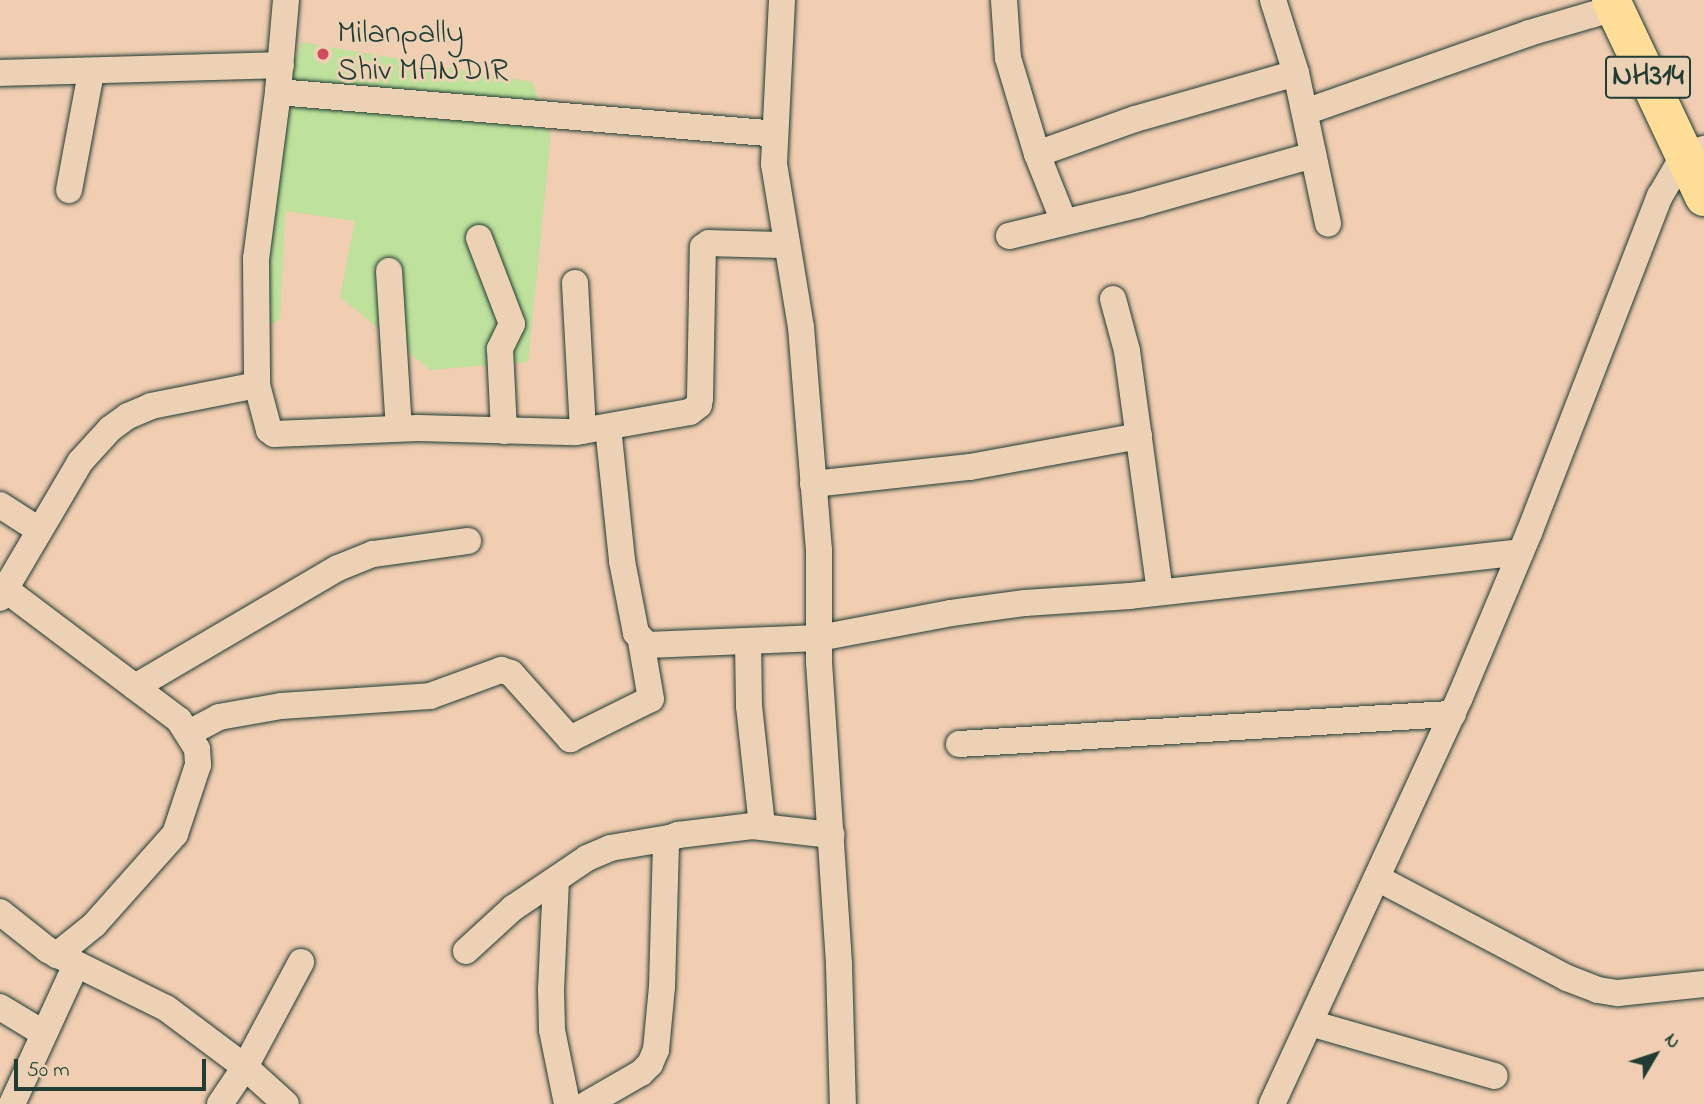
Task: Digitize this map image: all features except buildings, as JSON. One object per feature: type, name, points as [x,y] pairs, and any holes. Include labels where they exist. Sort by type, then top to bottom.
[{"type":"highway","name":"NH314","points":[[1613,4],[1694,152],[1704,197]]},
{"type":"street","points":[[286,0],[278,92],[256,258],[257,385],[269,430],[274,434],[400,428],[504,431],[596,429],[690,412],[699,405],[702,255],[705,244],[787,245]]},
{"type":"street","points":[[782,0],[773,134],[776,189],[801,327],[819,550],[819,638],[841,990],[843,1104]]},
{"type":"street","points":[[1004,0],[1008,58],[1037,155],[1064,222]]},
{"type":"street","points":[[1273,0],[1296,73],[1328,224]]},
{"type":"street","points":[[1305,112],[1613,4]]},
{"type":"street","points":[[0,73],[281,65]]},
{"type":"street","points":[[69,190],[91,72]]},
{"type":"street","points":[[1037,155],[1135,119],[1296,73]]},
{"type":"street","points":[[278,92],[773,134]]},
{"type":"street","points":[[1272,1104],[1453,714],[1521,552],[1660,196],[1694,152]]},
{"type":"street","points":[[1009,236],[1313,155]]},
{"type":"street","points":[[479,238],[512,324],[500,349],[504,431]]},
{"type":"street","points":[[389,271],[400,428]]},
{"type":"street","points":[[189,733],[219,717],[268,708],[430,696],[500,670],[511,673],[570,739],[650,699],[641,641],[636,633],[596,429],[575,283]]},
{"type":"street","points":[[1113,299],[1127,351],[1160,592]]},
{"type":"street","points":[[12,1104],[43,1033],[66,960],[175,834],[198,765],[197,749],[179,720],[2,594],[80,462],[110,429],[128,415],[151,406],[257,385]]},
{"type":"street","points":[[813,484],[970,467],[1139,436]]},
{"type":"street","points":[[0,506],[39,530]]},
{"type":"street","points":[[135,687],[338,568],[373,554],[468,541]]},
{"type":"street","points":[[641,641],[647,645],[819,638],[951,613],[1521,552]]},
{"type":"street","points":[[748,641],[749,706],[762,827]]},
{"type":"street","points":[[959,744],[1453,714]]},
{"type":"street","points":[[466,951],[513,908],[587,858],[610,848],[740,826],[831,835]]},
{"type":"street","points":[[587,1104],[641,1073],[650,1064],[656,1050],[662,987],[666,845],[670,838]]},
{"type":"street","points":[[1378,879],[1567,978],[1598,990],[1618,993],[1704,984]]},
{"type":"street","points":[[556,880],[552,1030],[567,1104]]},
{"type":"street","points":[[0,912],[66,960],[166,1008],[245,1067],[286,1104]]},
{"type":"street","points":[[220,1104],[245,1067],[301,962]]},
{"type":"street","points":[[0,1007],[43,1033]]},
{"type":"street","points":[[1310,1023],[1494,1076]]},
{"type":"green space","points":[[301,42],[532,82],[551,135],[528,362],[430,370],[340,297],[355,221],[285,211],[280,319],[257,333],[256,258],[251,209],[290,64],[297,56]]},
{"type":"place","name":"Milanpally Shiv MANDIR","points":[[323,54]]}]
